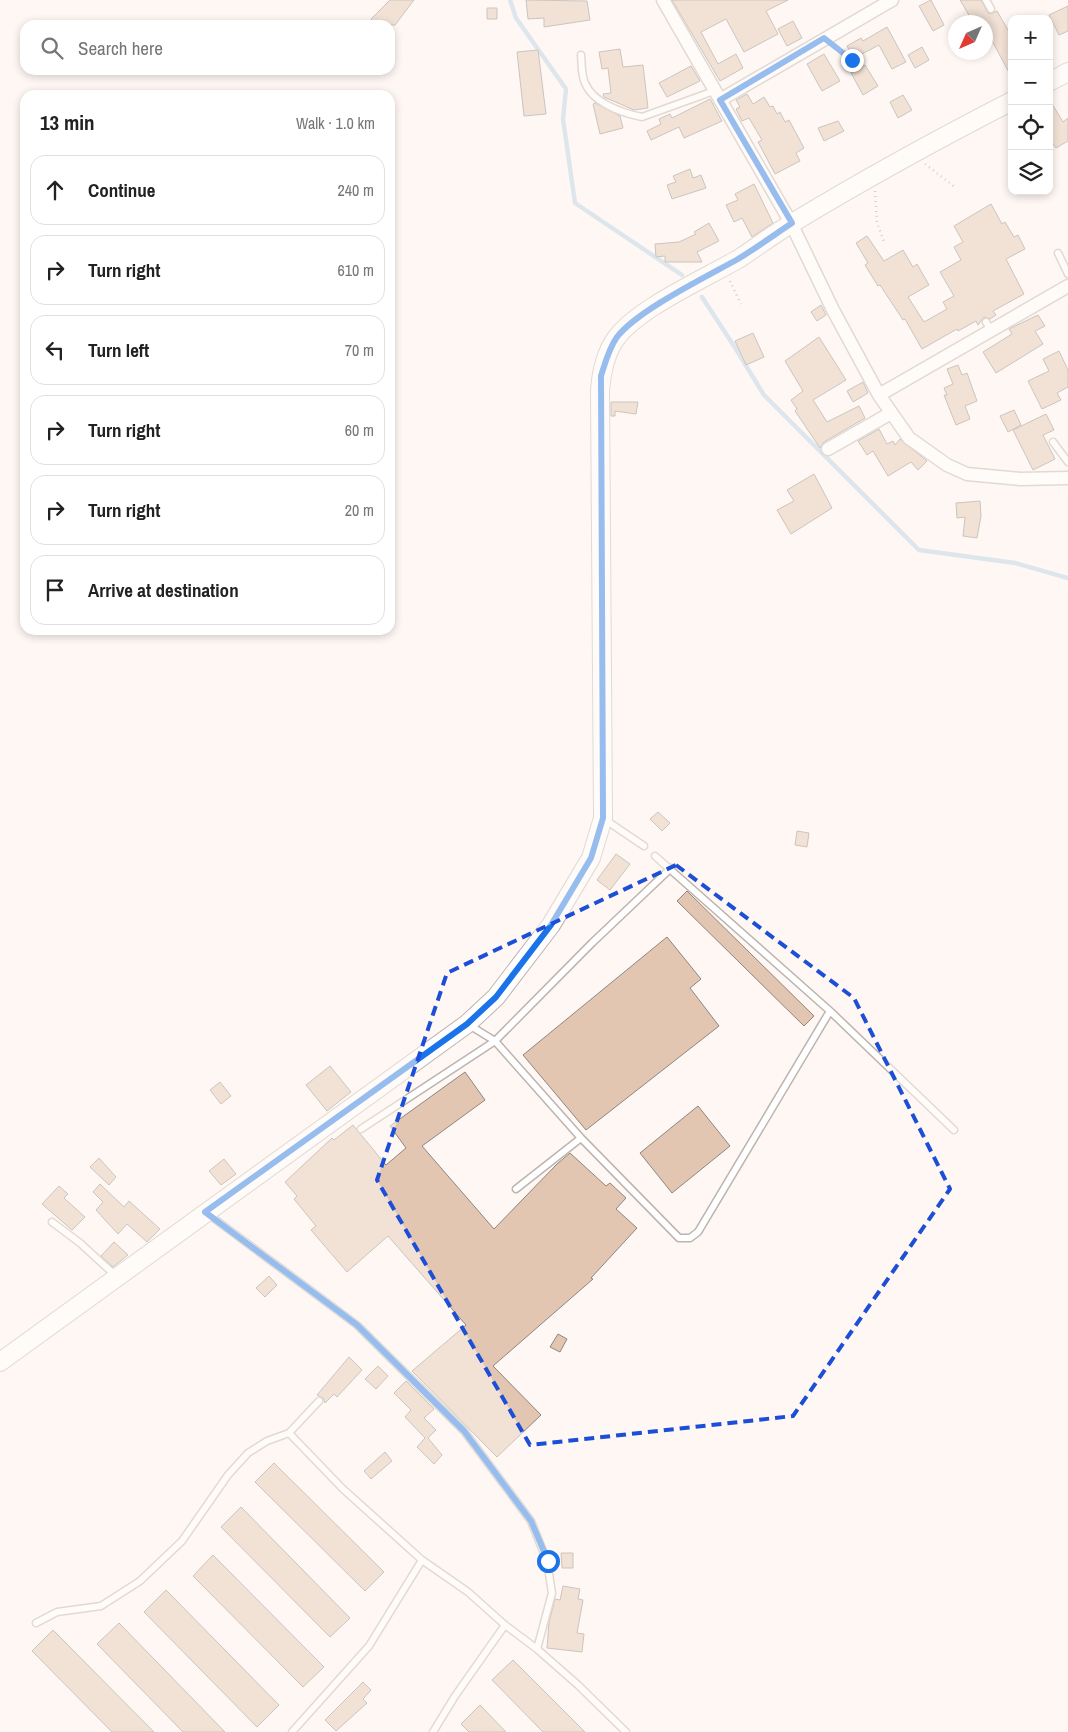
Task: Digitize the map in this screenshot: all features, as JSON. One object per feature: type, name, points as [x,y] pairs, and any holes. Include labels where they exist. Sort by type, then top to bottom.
[{"type":"street","points":[[663,0],[792,223],[833,310],[879,395],[909,438],[947,465],[967,474],[1020,479],[1068,478]]},
{"type":"street","points":[[717,95],[892,0]]},
{"type":"street","points":[[1053,80],[1068,72]]},
{"type":"street","points":[[0,1362],[467,1024],[496,997],[551,925],[591,858],[603,818],[601,376],[612,344],[623,331],[671,297],[724,267],[792,223],[910,154],[1008,103]]},
{"type":"street","points":[[879,395],[988,326],[1068,286]]},
{"type":"street","points":[[828,449],[891,413]]},
{"type":"lane","points":[[986,0],[991,9]]},
{"type":"lane","points":[[581,55],[585,84],[592,95],[606,104],[632,115],[642,117],[717,95]]},
{"type":"lane","points":[[1058,253],[1068,274]]},
{"type":"lane","points":[[1053,442],[1068,462]]},
{"type":"lane","points":[[603,818],[644,846]]},
{"type":"lane","points":[[655,856],[671,868],[830,1011],[954,1130]]},
{"type":"lane","points":[[361,1129],[495,1041],[592,943],[671,868]]},
{"type":"lane","points":[[467,1024],[495,1041],[581,1138],[679,1238],[690,1238],[698,1232],[830,1011]]},
{"type":"lane","points":[[516,1189],[581,1138]]},
{"type":"lane","points":[[205,1212],[357,1325],[464,1431],[531,1521],[548,1561],[552,1593],[538,1649]]},
{"type":"lane","points":[[52,1222],[80,1243],[117,1276]]},
{"type":"lane","points":[[36,1623],[57,1612],[101,1606],[140,1581],[182,1541],[228,1475],[248,1453],[267,1441],[289,1433],[319,1401]]},
{"type":"lane","points":[[289,1433],[343,1489],[422,1560],[468,1592],[505,1625],[538,1649],[626,1732]]},
{"type":"lane","points":[[292,1732],[369,1646],[422,1560]]},
{"type":"lane","points":[[433,1732],[455,1696],[505,1625]]},
{"type":"path","points":[[824,38],[852,60]]},
{"type":"path","points":[[910,154],[955,187]]},
{"type":"path","points":[[872,176],[877,224],[885,244]]},
{"type":"path","points":[[724,267],[741,304]]},
{"type":"highlighted area","points":[[676,865],[854,998],[950,1189],[793,1416],[530,1445],[377,1180],[447,973]]},
{"type":"building","points":[[390,0],[414,0],[395,25],[395,20],[371,19]]},
{"type":"building","points":[[526,0],[587,1],[590,20],[544,27],[544,18],[528,19]]},
{"type":"building","points":[[672,0],[788,0],[766,11],[778,34],[744,52],[726,19],[701,32],[718,64],[736,54],[743,68],[720,81]]},
{"type":"building","points":[[931,0],[944,25],[933,31],[919,6]]},
{"type":"building","points":[[960,0],[981,0],[988,13],[991,14],[997,11],[1008,30],[1008,71],[993,43],[993,15],[969,15]]},
{"type":"building","points":[[1068,6],[1068,31],[1059,35],[1053,23],[1053,15],[1049,15]]},
{"type":"building","points":[[487,8],[497,8],[497,19],[487,19]]},
{"type":"building","points":[[793,21],[802,38],[787,46],[778,29]]},
{"type":"building","points":[[887,27],[906,62],[892,69],[879,45],[854,58],[847,46],[861,38],[863,41]]},
{"type":"building","points":[[922,47],[929,60],[915,68],[908,55]]},
{"type":"building","points":[[620,49],[623,67],[643,65],[648,108],[634,110],[604,97],[603,94],[611,93],[608,68],[602,69],[599,52]]},
{"type":"building","points":[[538,50],[546,114],[524,116],[517,52]]},
{"type":"building","points":[[824,54],[840,81],[822,91],[807,64]]},
{"type":"building","points":[[865,65],[878,86],[863,95],[851,73]]},
{"type":"building","points":[[691,66],[700,81],[667,97],[659,83]]},
{"type":"building","points":[[747,94],[753,104],[764,97],[770,107],[773,106],[777,114],[780,112],[785,122],[789,120],[804,148],[796,153],[800,161],[775,174],[758,142],[762,140],[749,118],[742,121],[736,109],[740,107],[736,100]]},
{"type":"building","points":[[903,95],[912,110],[898,118],[890,102]]},
{"type":"building","points":[[710,99],[722,121],[684,138],[679,127],[651,140],[647,131],[661,124],[659,119],[670,114],[672,118]]},
{"type":"building","points":[[595,103],[620,116],[623,128],[600,134],[593,104]]},
{"type":"building","points":[[1053,106],[1063,122],[1068,118],[1068,141],[1056,148],[1053,144]]},
{"type":"building","points":[[838,121],[844,131],[824,141],[818,128]]},
{"type":"building","points":[[690,169],[693,178],[701,175],[706,188],[672,199],[667,185],[676,182],[673,176]]},
{"type":"building","points":[[754,184],[773,223],[752,237],[742,218],[734,222],[726,205],[738,200],[735,194]]},
{"type":"building","points":[[991,204],[1002,224],[1005,222],[1014,237],[1018,235],[1025,249],[1006,259],[1024,294],[993,311],[996,315],[990,319],[984,317],[978,325],[976,321],[958,331],[957,329],[922,349],[905,319],[903,320],[880,285],[878,286],[865,265],[868,263],[856,243],[867,236],[884,261],[903,250],[913,267],[917,264],[929,285],[908,297],[924,322],[947,309],[943,302],[954,296],[940,272],[961,260],[954,247],[963,242],[954,226]]},
{"type":"building","points":[[709,223],[719,241],[697,252],[702,262],[665,262],[665,256],[656,257],[655,244],[679,242],[696,234],[694,232]]},
{"type":"building","points":[[821,305],[826,315],[817,321],[811,312]]},
{"type":"building","points":[[1038,315],[1045,326],[1035,331],[1043,344],[996,373],[983,352],[1012,334],[1009,329]]},
{"type":"building","points":[[753,333],[764,357],[746,365],[735,341]]},
{"type":"building","points":[[819,337],[846,380],[813,400],[827,422],[859,406],[865,418],[824,442],[820,448],[795,411],[797,409],[791,400],[803,391],[785,361]]},
{"type":"building","points":[[1059,351],[1068,370],[1068,387],[1057,393],[1061,400],[1042,409],[1028,381],[1049,371],[1043,359]]},
{"type":"building","points":[[958,365],[962,375],[967,373],[977,401],[965,406],[970,419],[956,425],[944,395],[947,395],[944,388],[953,384],[947,369]]},
{"type":"building","points":[[863,382],[868,393],[853,402],[847,391]]},
{"type":"building","points":[[611,402],[638,402],[636,414],[615,411],[615,416],[611,416]]},
{"type":"building","points":[[1014,410],[1021,425],[1008,432],[1000,416]]},
{"type":"building","points":[[1046,414],[1054,430],[1043,435],[1055,459],[1033,470],[1013,430]]},
{"type":"building","points":[[879,429],[887,444],[893,441],[895,445],[900,439],[927,461],[918,470],[911,462],[888,476],[873,451],[867,455],[858,441]]},
{"type":"building","points":[[814,474],[832,508],[791,534],[777,510],[794,501],[787,490]]},
{"type":"building","points":[[980,501],[981,516],[977,538],[963,536],[965,517],[957,518],[956,503]]},
{"type":"building","points":[[658,812],[670,823],[662,831],[650,819]]},
{"type":"building","points":[[797,831],[809,833],[807,847],[795,845]]},
{"type":"building","points":[[616,854],[630,864],[610,890],[597,880]]},
{"type":"building","points":[[687,891],[814,1016],[804,1026],[677,901]]},
{"type":"building","points":[[667,937],[701,979],[690,988],[719,1026],[586,1130],[523,1055]]},
{"type":"building","points":[[330,1066],[351,1092],[327,1111],[306,1085]]},
{"type":"building","points":[[465,1072],[485,1100],[422,1146],[494,1229],[570,1153],[606,1186],[610,1183],[626,1198],[616,1209],[637,1228],[591,1278],[593,1279],[493,1366],[541,1415],[497,1457],[412,1371],[466,1325],[388,1236],[347,1272],[311,1230],[316,1226],[294,1199],[297,1196],[285,1182],[332,1138],[334,1140],[353,1125],[386,1165],[406,1148],[390,1126]]},
{"type":"building","points":[[220,1082],[231,1096],[221,1104],[210,1090]]},
{"type":"building","points":[[698,1106],[730,1146],[672,1193],[640,1153]]},
{"type":"building","points":[[99,1158],[116,1177],[109,1185],[90,1167]]},
{"type":"building","points":[[224,1159],[236,1174],[221,1185],[209,1171]]},
{"type":"building","points":[[100,1184],[124,1207],[129,1201],[160,1229],[147,1242],[127,1224],[118,1234],[96,1210],[103,1202],[93,1192]]},
{"type":"building","points":[[59,1186],[68,1194],[64,1198],[85,1217],[72,1230],[42,1204]]},
{"type":"building","points":[[114,1242],[128,1255],[113,1267],[101,1256]]},
{"type":"building","points":[[269,1276],[277,1285],[265,1297],[256,1288]]},
{"type":"building","points":[[558,1334],[567,1339],[560,1352],[550,1347]]},
{"type":"building","points":[[349,1357],[362,1370],[337,1397],[334,1394],[325,1403],[323,1398],[317,1395]]},
{"type":"building","points":[[378,1366],[388,1376],[376,1389],[365,1379]]},
{"type":"building","points":[[406,1381],[434,1409],[424,1418],[436,1430],[428,1438],[442,1455],[434,1464],[417,1447],[425,1438],[405,1417],[411,1410],[394,1393]]},
{"type":"building","points":[[385,1452],[392,1461],[371,1479],[364,1471]]},
{"type":"building","points":[[274,1463],[384,1572],[365,1591],[255,1482]]},
{"type":"building","points":[[241,1507],[350,1618],[330,1637],[221,1527]]},
{"type":"building","points":[[561,1553],[573,1553],[573,1568],[562,1568]]},
{"type":"building","points":[[213,1555],[324,1667],[303,1687],[193,1576]]},
{"type":"building","points":[[563,1586],[580,1589],[578,1599],[583,1600],[577,1633],[584,1634],[582,1652],[547,1648],[549,1622],[555,1599],[560,1600]]},
{"type":"building","points":[[166,1590],[279,1705],[257,1727],[144,1612]]},
{"type":"building","points":[[119,1623],[225,1732],[183,1732],[97,1644]]},
{"type":"building","points":[[53,1630],[154,1732],[112,1732],[32,1651]]},
{"type":"building","points":[[513,1660],[585,1732],[543,1732],[492,1680]]},
{"type":"building","points":[[363,1682],[371,1690],[363,1699],[367,1703],[336,1731],[325,1720]]},
{"type":"building","points":[[480,1705],[506,1732],[469,1732],[461,1724]]},
{"type":"waterway","points":[[510,0],[516,18],[566,89],[563,119],[575,203],[682,275]]},
{"type":"waterway","points":[[702,297],[764,395],[919,550],[1015,563],[1068,578]]},
{"type":"route","points":[[548,1561],[531,1521],[464,1431],[357,1325],[205,1212],[467,1024],[496,997],[551,925],[575,888],[591,858],[603,818],[601,376],[612,344],[634,322],[671,297],[740,257],[792,223],[720,100],[824,38],[852,60]]}]
